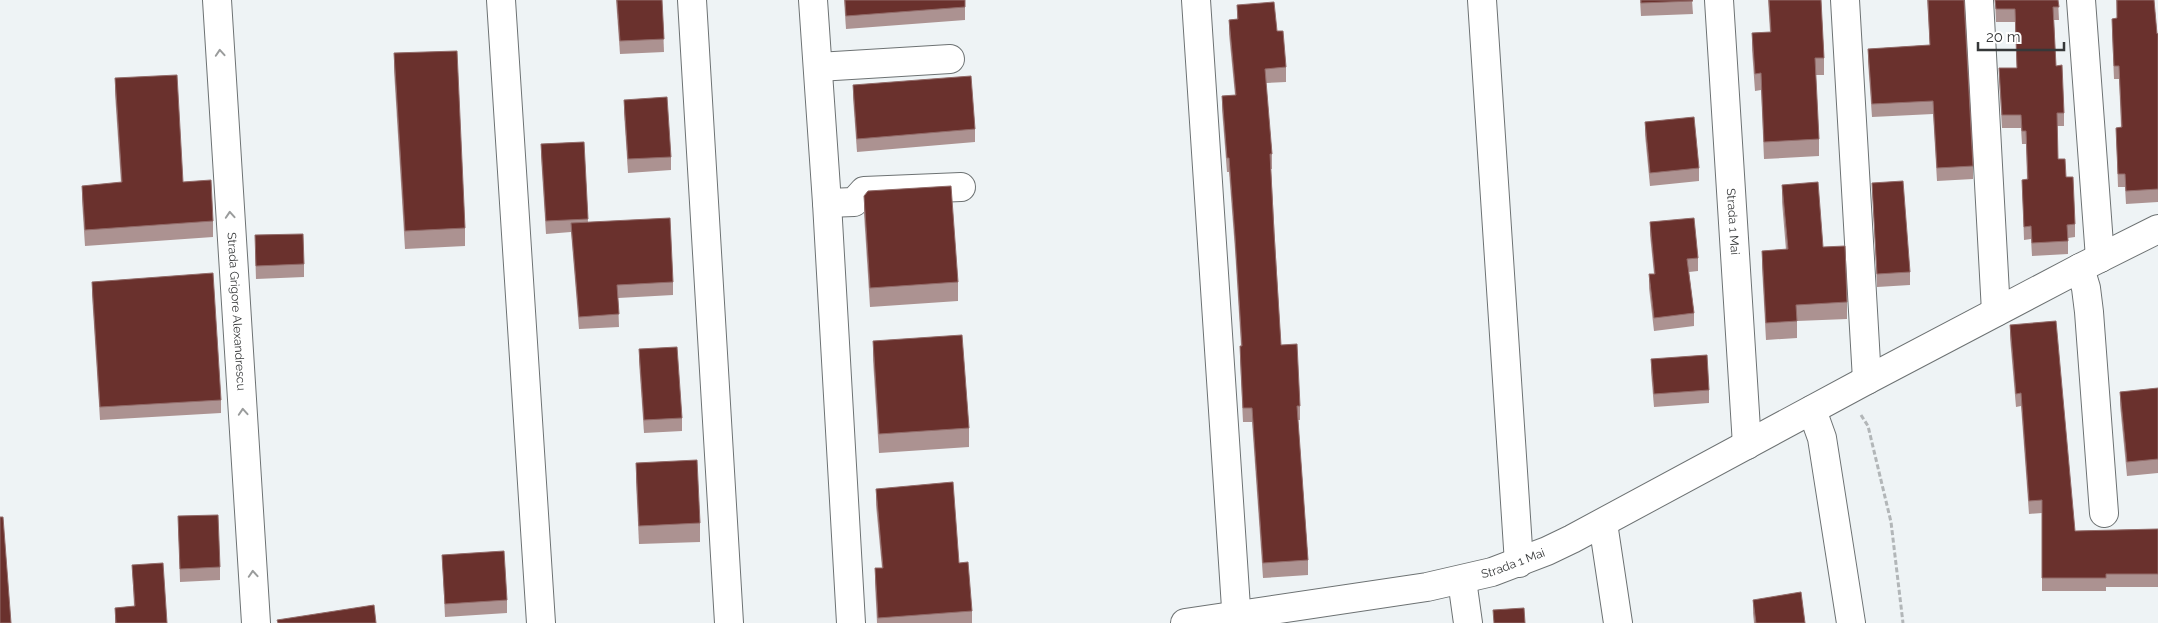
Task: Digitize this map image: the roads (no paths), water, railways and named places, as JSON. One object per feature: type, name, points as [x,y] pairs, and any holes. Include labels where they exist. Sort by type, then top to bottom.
[{"type":"street","name":"Strada Grigore Alexandrescu","points":[[217,0],[256,623]]},
{"type":"street","points":[[501,0],[541,623]]},
{"type":"street","points":[[692,0],[729,623]]},
{"type":"street","points":[[813,0],[827,203],[851,623]]},
{"type":"street","points":[[1196,0],[1237,620]]},
{"type":"street","points":[[1482,0],[1519,563]]},
{"type":"street","name":"Strada 1 Mai","points":[[1719,0],[1747,444]]},
{"type":"street","points":[[1845,0],[1856,386]]},
{"type":"street","points":[[1979,0],[1996,312]]},
{"type":"street","points":[[2081,0],[2090,263],[2086,288],[2104,513]]},
{"type":"street","points":[[818,68],[950,59]]},
{"type":"street","points":[[827,203],[854,202],[864,191],[961,187]]},
{"type":"street","name":"Strada 1 Mai","points":[[1185,623],[1237,620],[1462,580],[1519,563],[1603,523],[1856,386],[2158,229]]},
{"type":"street","points":[[1812,410],[1822,438],[1850,623]]},
{"type":"street","points":[[1603,523],[1618,623]]},
{"type":"street","points":[[1462,580],[1468,623]]}]
